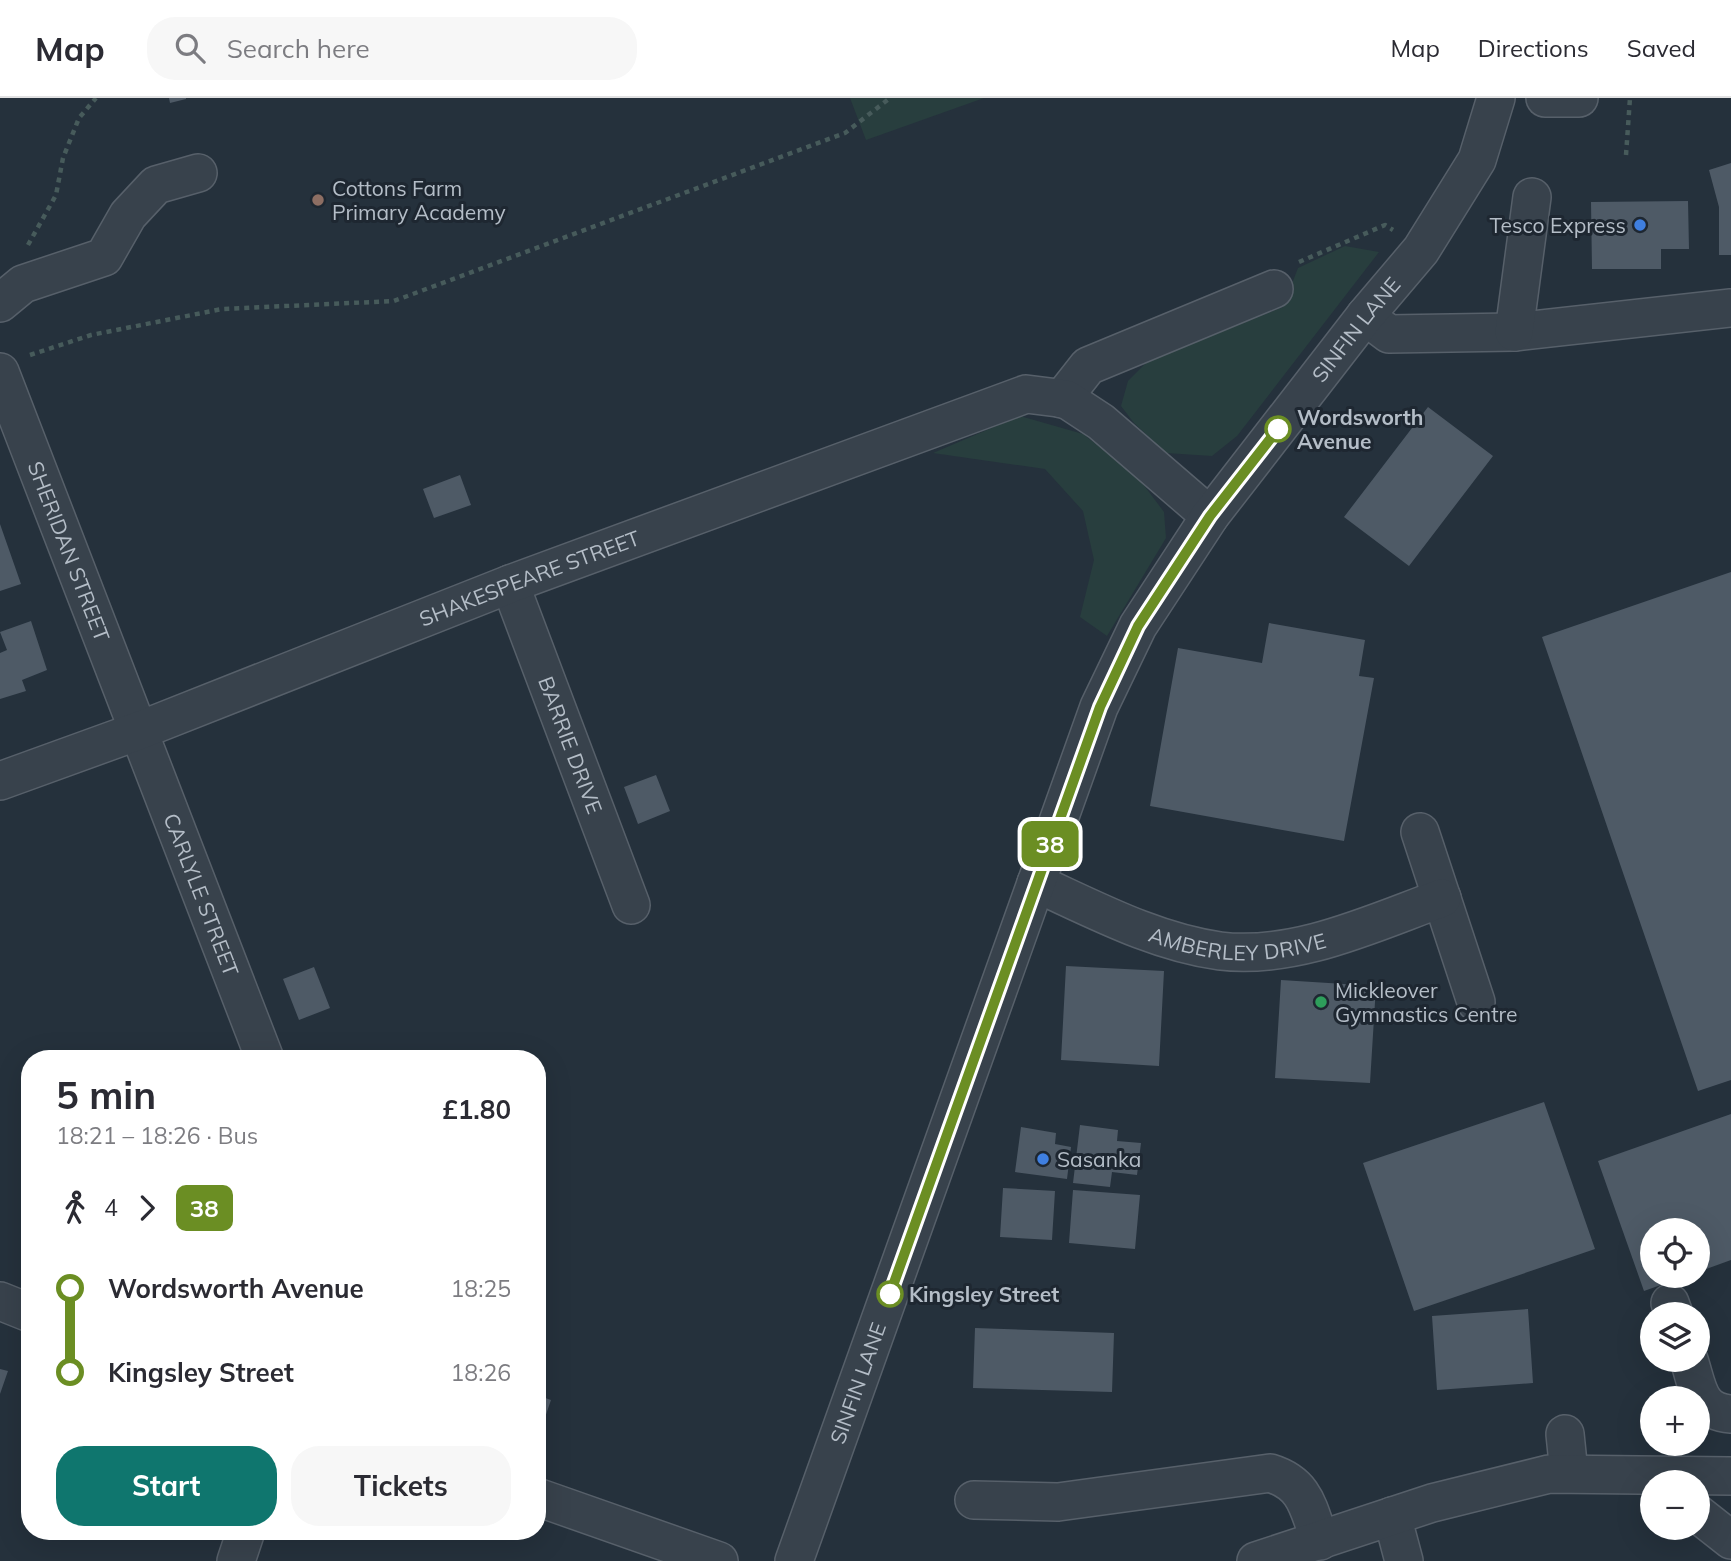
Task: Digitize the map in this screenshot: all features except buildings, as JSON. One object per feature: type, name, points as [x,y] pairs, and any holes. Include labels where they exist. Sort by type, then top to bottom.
[{"type":"street","name":"SINFIN LANE","points":[[794,1561],[1035,883],[1105,695],[1138,626],[1210,516],[1365,316],[1421,250],[1477,160],[1496,98]]},
{"type":"street","points":[[1545,98],[1580,98]]},
{"type":"street","points":[[0,303],[23,285],[104,257],[128,215],[156,185],[198,173]]},
{"type":"street","points":[[1514,332],[1532,197]]},
{"type":"street","points":[[1062,399],[1088,366],[1274,289]]},
{"type":"street","points":[[1365,316],[1389,334],[1514,332],[1731,308]]},
{"type":"street","name":"SHERIDAN STREET","points":[[13,364],[138,731]]},
{"type":"street","name":"SHAKESPEARE STREET","points":[[0,781],[138,731],[510,584],[1026,394],[1062,399],[1101,422],[1210,516]]},
{"type":"street","name":"BARRIE DRIVE","points":[[510,584],[631,905]]},
{"type":"street","name":"CARLYLE STREET","points":[[138,731],[262,1050]]},
{"type":"street","points":[[1420,832],[1476,1002]]},
{"type":"street","name":"AMBERLEY DRIVE","points":[[1035,883],[1141,931],[1222,951],[1270,950],[1328,939],[1442,898]]},
{"type":"street","points":[[0,1301],[21,1309]]},
{"type":"street","points":[[1693,1372],[1704,1404],[1717,1413],[1731,1414]]},
{"type":"street","points":[[1565,1434],[1569,1473]]},
{"type":"street","points":[[974,1500],[1058,1502],[1270,1473],[1290,1479],[1303,1494],[1320,1541]]},
{"type":"street","points":[[1256,1561],[1458,1496],[1569,1473],[1638,1480],[1731,1476]]},
{"type":"street","points":[[546,1500],[719,1561]]},
{"type":"street","points":[[1392,1516],[1404,1561]]},
{"type":"street","points":[[1710,1523],[1731,1540]]},
{"type":"street","points":[[236,1561],[243,1540]]},
{"type":"path","points":[[25,251],[56,195],[63,158],[79,118],[96,98]]},
{"type":"path","points":[[13,364],[91,335],[222,309],[394,301],[845,133],[890,98]]},
{"type":"path","points":[[1626,155],[1630,98]]},
{"type":"path","points":[[1274,289],[1284,268],[1385,225]]},
{"type":"green space","points":[[850,98],[984,98],[866,140]]},
{"type":"green space","points":[[1345,246],[1379,252],[1237,436],[1212,456],[1166,453],[1134,423],[1121,406],[1128,381],[1147,362],[1283,307],[1298,268]]},
{"type":"green space","points":[[1020,416],[1083,434],[1137,476],[1164,512],[1166,538],[1107,636],[1080,617],[1094,560],[1083,511],[1045,469],[933,453]]},
{"type":"bus line","name":"38","points":[[890,1294],[1100,707],[1138,626],[1210,516],[1278,429]]},
{"type":"place","name":"Cottons Farm Primary Academy","points":[[318,200]]},
{"type":"place","name":"Tesco Express","points":[[1640,225]]},
{"type":"place","name":"Wordsworth Avenue","points":[[1278,429]]},
{"type":"place","name":"Mickleover Gymnastics Centre","points":[[1321,1002]]},
{"type":"place","name":"Sasanka","points":[[1043,1159]]},
{"type":"place","name":"Kingsley Street","points":[[890,1294]]}]
